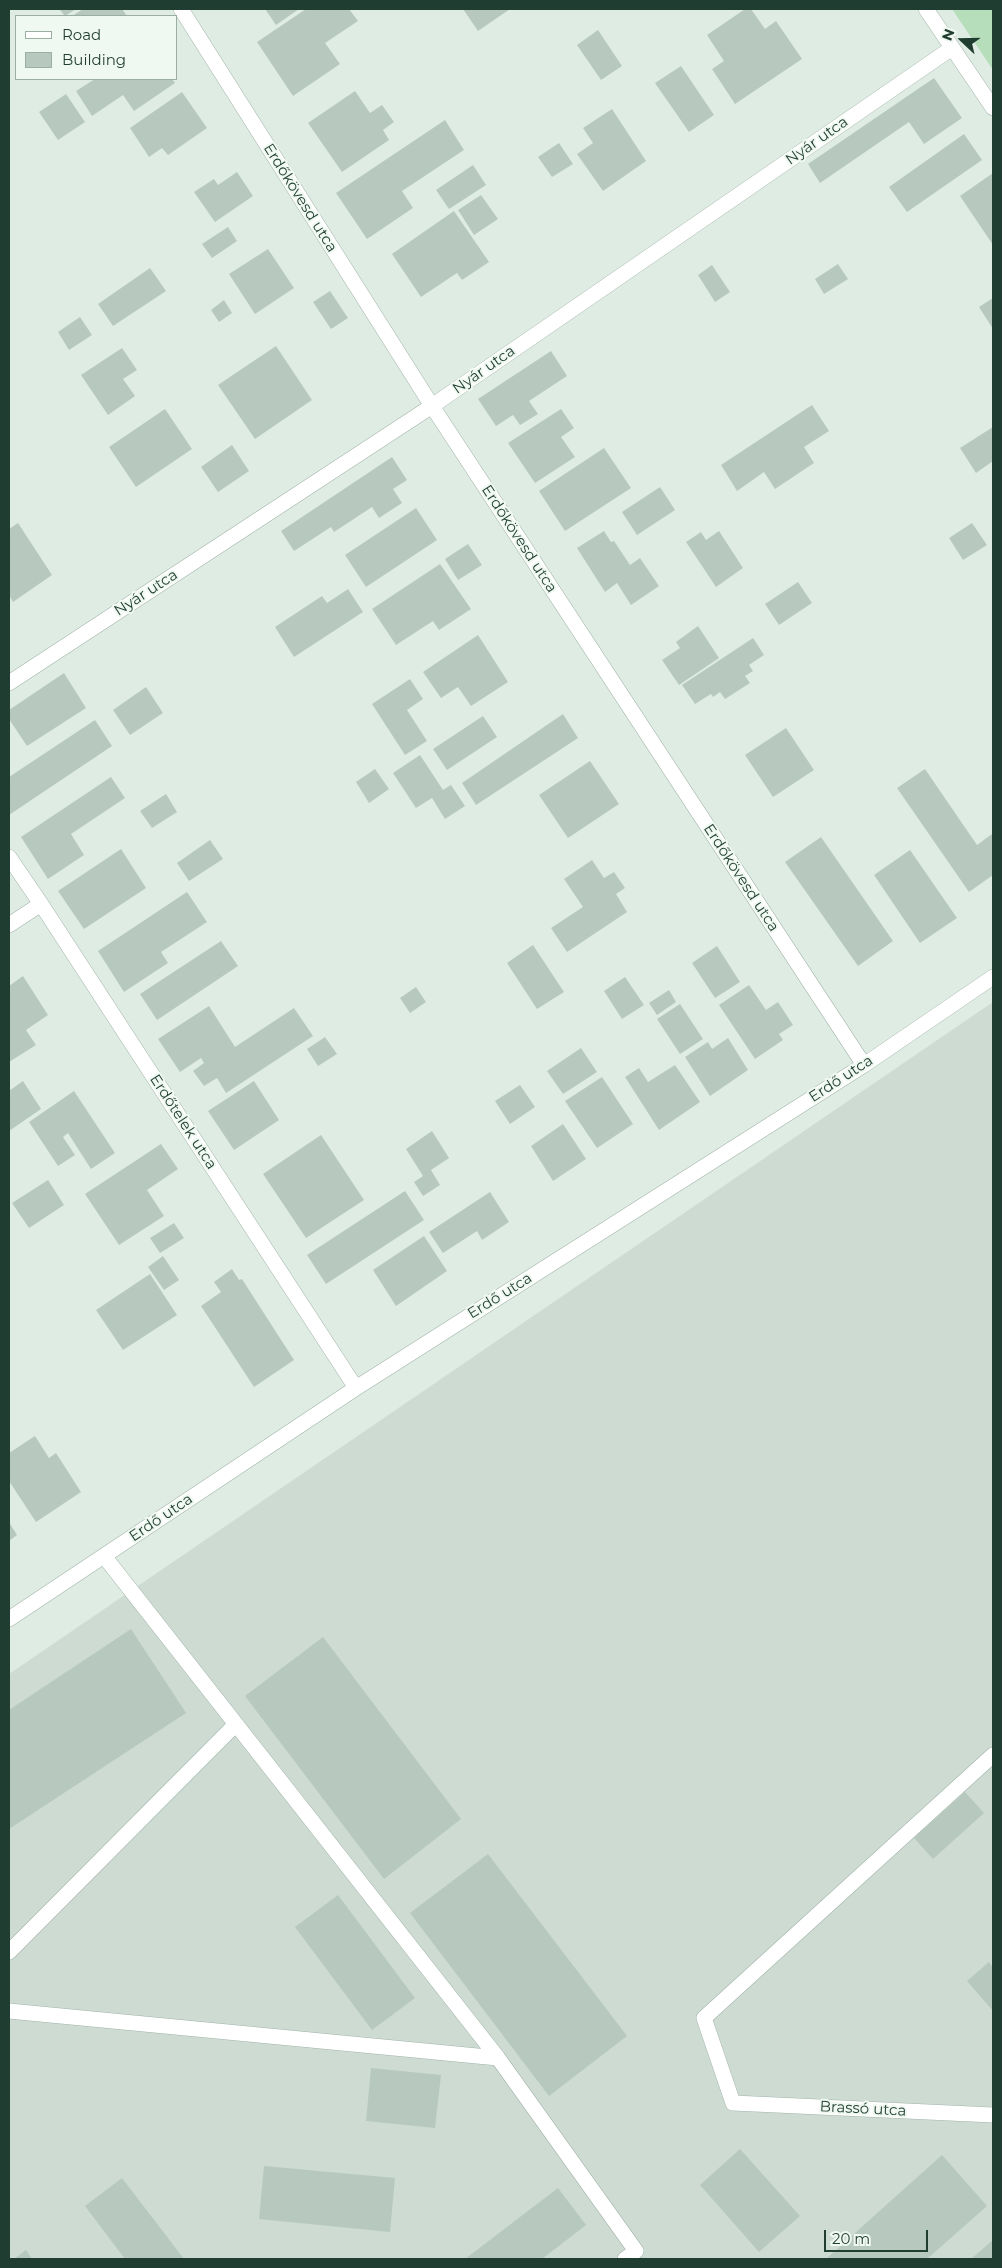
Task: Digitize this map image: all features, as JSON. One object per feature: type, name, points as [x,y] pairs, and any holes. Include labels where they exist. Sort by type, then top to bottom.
[{"type":"street","name":"Erdőkövesd utca","points":[[181,9],[432,406],[864,1065]]},
{"type":"street","points":[[926,9],[993,108]]},
{"type":"street","name":"Nyár utca","points":[[9,683],[432,406],[952,48]]},
{"type":"street","name":"Erdőtelek utca","points":[[9,857],[42,904],[356,1388]]},
{"type":"street","points":[[9,925],[42,904]]},
{"type":"street","name":"Erdő utca","points":[[9,1619],[356,1388],[864,1065],[993,977]]},
{"type":"street","points":[[104,1556],[498,2058],[636,2251],[625,2259]]},
{"type":"street","points":[[9,1952],[236,1724]]},
{"type":"street","name":"Brassó utca","points":[[993,1755],[704,2018],[733,2103],[993,2115]]},
{"type":"street","points":[[9,2011],[498,2058]]},
{"type":"shaded area","points":[[993,1002],[993,2259],[9,2259],[9,1674]]},
{"type":"green space","points":[[952,9],[993,9],[993,70]]},
{"type":"building","points":[[59,9],[76,9],[67,15],[64,15]]},
{"type":"building","points":[[83,9],[122,9],[126,15],[74,15]]},
{"type":"building","points":[[265,9],[299,9],[276,25]]},
{"type":"building","points":[[306,9],[349,9],[358,21],[325,43],[340,64],[293,96],[257,42]]},
{"type":"building","points":[[463,9],[510,9],[478,31]]},
{"type":"building","points":[[745,9],[751,9],[765,29],[776,21],[802,59],[735,104],[712,69],[724,61],[707,35]]},
{"type":"building","points":[[598,30],[622,66],[601,80],[577,45]]},
{"type":"building","points":[[681,66],[714,115],[689,132],[655,83]]},
{"type":"building","points":[[934,78],[962,118],[924,144],[909,122],[820,183],[808,164]]},
{"type":"building","points":[[93,80],[173,80],[175,83],[134,111],[123,95],[92,116],[76,91]]},
{"type":"building","points":[[355,91],[370,113],[382,105],[394,122],[383,130],[389,140],[342,172],[308,123]]},
{"type":"building","points":[[182,92],[207,128],[168,155],[162,148],[149,157],[130,128]]},
{"type":"building","points":[[66,94],[85,122],[58,140],[39,112]]},
{"type":"building","points":[[612,109],[646,161],[603,191],[577,154],[593,143],[583,128]]},
{"type":"building","points":[[445,120],[464,150],[402,191],[413,208],[367,239],[336,193]]},
{"type":"building","points":[[964,134],[982,160],[907,212],[889,187]]},
{"type":"building","points":[[559,143],[573,164],[552,177],[538,157]]},
{"type":"building","points":[[473,165],[486,185],[449,209],[436,190]]},
{"type":"building","points":[[237,172],[253,196],[215,222],[194,192],[214,179],[218,185]]},
{"type":"building","points":[[993,173],[993,245],[960,196]]},
{"type":"building","points":[[481,195],[498,219],[474,235],[458,210]]},
{"type":"building","points":[[454,211],[489,262],[462,280],[457,273],[421,297],[392,254]]},
{"type":"building","points":[[228,227],[237,241],[212,258],[202,244]]},
{"type":"building","points":[[268,249],[294,288],[255,314],[229,274]]},
{"type":"building","points":[[838,264],[848,279],[824,294],[815,279]]},
{"type":"building","points":[[712,265],[730,292],[715,302],[698,275]]},
{"type":"building","points":[[150,268],[166,291],[113,326],[98,304]]},
{"type":"building","points":[[330,291],[348,318],[331,329],[313,302]]},
{"type":"building","points":[[993,298],[993,329],[979,307]]},
{"type":"building","points":[[224,300],[232,313],[219,322],[211,310]]},
{"type":"building","points":[[80,317],[92,335],[69,350],[58,332]]},
{"type":"building","points":[[276,346],[312,400],[255,439],[218,385]]},
{"type":"building","points":[[122,348],[137,370],[123,379],[135,396],[108,415],[81,375]]},
{"type":"building","points":[[551,351],[567,376],[529,401],[538,414],[520,425],[513,415],[496,426],[478,399]]},
{"type":"building","points":[[812,405],[829,431],[804,447],[814,463],[775,489],[764,472],[737,491],[721,465]]},
{"type":"building","points":[[165,409],[192,449],[136,487],[109,447]]},
{"type":"building","points":[[561,409],[574,428],[561,437],[575,457],[535,483],[508,443]]},
{"type":"building","points":[[993,427],[993,461],[976,473],[960,448]]},
{"type":"building","points":[[232,445],[249,471],[218,492],[201,467]]},
{"type":"building","points":[[604,448],[631,488],[565,531],[539,491]]},
{"type":"building","points":[[392,457],[407,480],[393,489],[402,503],[379,518],[372,507],[334,532],[331,527],[294,551],[281,531]]},
{"type":"building","points":[[660,487],[675,510],[637,535],[622,512]]},
{"type":"building","points":[[416,508],[437,540],[366,587],[345,555]]},
{"type":"building","points":[[18,523],[52,575],[13,602],[9,595],[9,529]]},
{"type":"building","points":[[972,523],[987,545],[963,560],[949,538]]},
{"type":"building","points":[[604,531],[611,542],[614,541],[630,565],[640,558],[659,586],[631,605],[617,583],[605,592],[577,548]]},
{"type":"building","points":[[719,531],[743,568],[716,587],[686,542],[701,532],[706,540]]},
{"type":"building","points":[[468,544],[482,565],[458,580],[445,559]]},
{"type":"building","points":[[440,564],[471,609],[439,630],[433,621],[396,645],[372,609]]},
{"type":"building","points":[[798,582],[812,603],[779,625],[765,604]]},
{"type":"building","points":[[348,589],[363,612],[294,657],[275,627],[322,596],[327,603]]},
{"type":"building","points":[[698,626],[719,658],[679,685],[662,660],[680,648],[676,642]]},
{"type":"building","points":[[478,635],[508,682],[471,706],[458,687],[441,698],[423,672]]},
{"type":"building","points":[[753,638],[764,655],[749,665],[753,671],[745,676],[750,683],[725,699],[720,692],[713,697],[711,694],[695,704],[682,685]]},
{"type":"building","points":[[64,673],[86,708],[27,746],[9,719],[9,710]]},
{"type":"building","points":[[410,679],[423,699],[407,710],[427,741],[405,755],[372,704]]},
{"type":"building","points":[[146,687],[163,713],[130,735],[113,710]]},
{"type":"building","points":[[563,714],[578,738],[476,805],[462,783]]},
{"type":"building","points":[[483,716],[497,737],[447,770],[433,749]]},
{"type":"building","points":[[95,720],[112,746],[9,815],[9,777]]},
{"type":"building","points":[[786,728],[814,770],[773,797],[745,755]]},
{"type":"building","points":[[420,755],[443,790],[451,785],[465,806],[445,819],[432,798],[416,808],[393,773]]},
{"type":"building","points":[[590,761],[619,804],[568,838],[539,795]]},
{"type":"building","points":[[375,769],[389,789],[369,803],[356,782]]},
{"type":"building","points":[[925,769],[977,845],[992,834],[993,836],[993,875],[969,892],[897,788]]},
{"type":"building","points":[[111,777],[125,798],[71,834],[84,855],[48,879],[21,837]]},
{"type":"building","points":[[166,794],[177,812],[152,828],[140,811]]},
{"type":"building","points":[[821,837],[893,941],[858,966],[785,862]]},
{"type":"building","points":[[210,840],[223,859],[189,881],[177,863]]},
{"type":"building","points":[[121,849],[146,888],[84,929],[58,891]]},
{"type":"building","points":[[910,850],[957,918],[920,943],[874,875]]},
{"type":"building","points":[[592,860],[604,878],[614,872],[625,888],[616,894],[627,912],[567,952],[551,928],[583,907],[564,879]]},
{"type":"building","points":[[187,892],[207,922],[161,952],[168,963],[124,992],[98,951]]},
{"type":"building","points":[[221,941],[238,966],[157,1020],[140,994]]},
{"type":"building","points":[[533,945],[564,992],[537,1009],[507,963]]},
{"type":"building","points":[[717,946],[740,982],[715,998],[692,963]]},
{"type":"building","points":[[23,976],[48,1015],[26,1030],[36,1045],[9,1062],[9,986]]},
{"type":"building","points":[[625,977],[644,1005],[622,1019],[604,991]]},
{"type":"building","points":[[749,985],[766,1010],[778,1002],[793,1025],[779,1034],[783,1040],[755,1059],[719,1005]]},
{"type":"building","points":[[416,987],[426,1002],[410,1013],[400,998]]},
{"type":"building","points":[[669,990],[676,1002],[657,1015],[649,1003]]},
{"type":"building","points":[[680,1004],[703,1039],[680,1054],[657,1019]]},
{"type":"building","points":[[209,1006],[235,1047],[294,1008],[313,1036],[226,1093],[217,1078],[204,1086],[193,1071],[204,1063],[201,1058],[180,1072],[158,1039]]},
{"type":"building","points":[[325,1037],[337,1054],[318,1066],[307,1049]]},
{"type":"building","points":[[728,1038],[748,1070],[710,1096],[685,1057],[708,1042],[712,1049]]},
{"type":"building","points":[[581,1048],[597,1072],[563,1094],[547,1071]]},
{"type":"building","points":[[675,1065],[700,1102],[659,1130],[625,1077],[639,1068],[648,1082]]},
{"type":"building","points":[[602,1077],[633,1124],[597,1148],[565,1101]]},
{"type":"building","points":[[23,1081],[41,1109],[9,1131],[9,1091]]},
{"type":"building","points":[[254,1081],[279,1120],[234,1150],[208,1111]]},
{"type":"building","points":[[520,1085],[535,1107],[510,1124],[495,1101]]},
{"type":"building","points":[[74,1091],[115,1153],[91,1169],[68,1133],[63,1137],[75,1155],[58,1166],[29,1122]]},
{"type":"building","points":[[563,1124],[586,1159],[553,1181],[531,1146]]},
{"type":"building","points":[[432,1131],[449,1158],[431,1170],[440,1185],[423,1196],[414,1182],[423,1176],[406,1149]]},
{"type":"building","points":[[321,1135],[364,1200],[306,1238],[263,1174]]},
{"type":"building","points":[[161,1144],[178,1169],[147,1190],[164,1216],[119,1245],[85,1194]]},
{"type":"building","points":[[48,1180],[64,1205],[29,1228],[12,1203]]},
{"type":"building","points":[[405,1191],[424,1220],[326,1284],[307,1255]]},
{"type":"building","points":[[490,1192],[509,1222],[482,1240],[477,1231],[443,1253],[429,1232]]},
{"type":"building","points":[[174,1223],[184,1238],[160,1253],[150,1238]]},
{"type":"building","points":[[424,1236],[447,1271],[396,1306],[373,1270]]},
{"type":"building","points":[[163,1256],[179,1280],[164,1290],[148,1267]]},
{"type":"building","points":[[232,1269],[239,1280],[242,1279],[294,1360],[254,1387],[201,1306],[221,1292],[214,1282]]},
{"type":"building","points":[[150,1274],[177,1315],[123,1350],[96,1310]]},
{"type":"building","points":[[35,1436],[49,1458],[56,1453],[81,1492],[36,1522],[9,1481],[9,1453]]},
{"type":"building","points":[[9,1522],[17,1535],[9,1541]]},
{"type":"building","points":[[131,1629],[186,1713],[9,1829],[9,1710]]},
{"type":"building","points":[[323,1637],[461,1819],[384,1879],[245,1696]]},
{"type":"building","points":[[965,1792],[984,1813],[933,1859],[914,1838]]},
{"type":"building","points":[[488,1854],[627,2036],[549,2096],[410,1913]]},
{"type":"building","points":[[338,1895],[415,1998],[372,2030],[295,1927]]},
{"type":"building","points":[[989,1962],[993,1968],[993,2011],[967,1981]]},
{"type":"building","points":[[371,2068],[441,2075],[435,2128],[366,2121]]},
{"type":"building","points":[[740,2149],[800,2216],[759,2252],[700,2185]]},
{"type":"building","points":[[942,2155],[987,2206],[927,2259],[826,2259]]},
{"type":"building","points":[[264,2166],[395,2178],[390,2232],[259,2219]]},
{"type":"building","points":[[122,2178],[184,2259],[125,2259],[85,2206]]},
{"type":"building","points":[[558,2188],[586,2225],[542,2259],[465,2259]]},
{"type":"building","points":[[993,2240],[993,2259],[971,2259]]},
{"type":"building","points":[[26,2250],[32,2259],[14,2259]]}]
